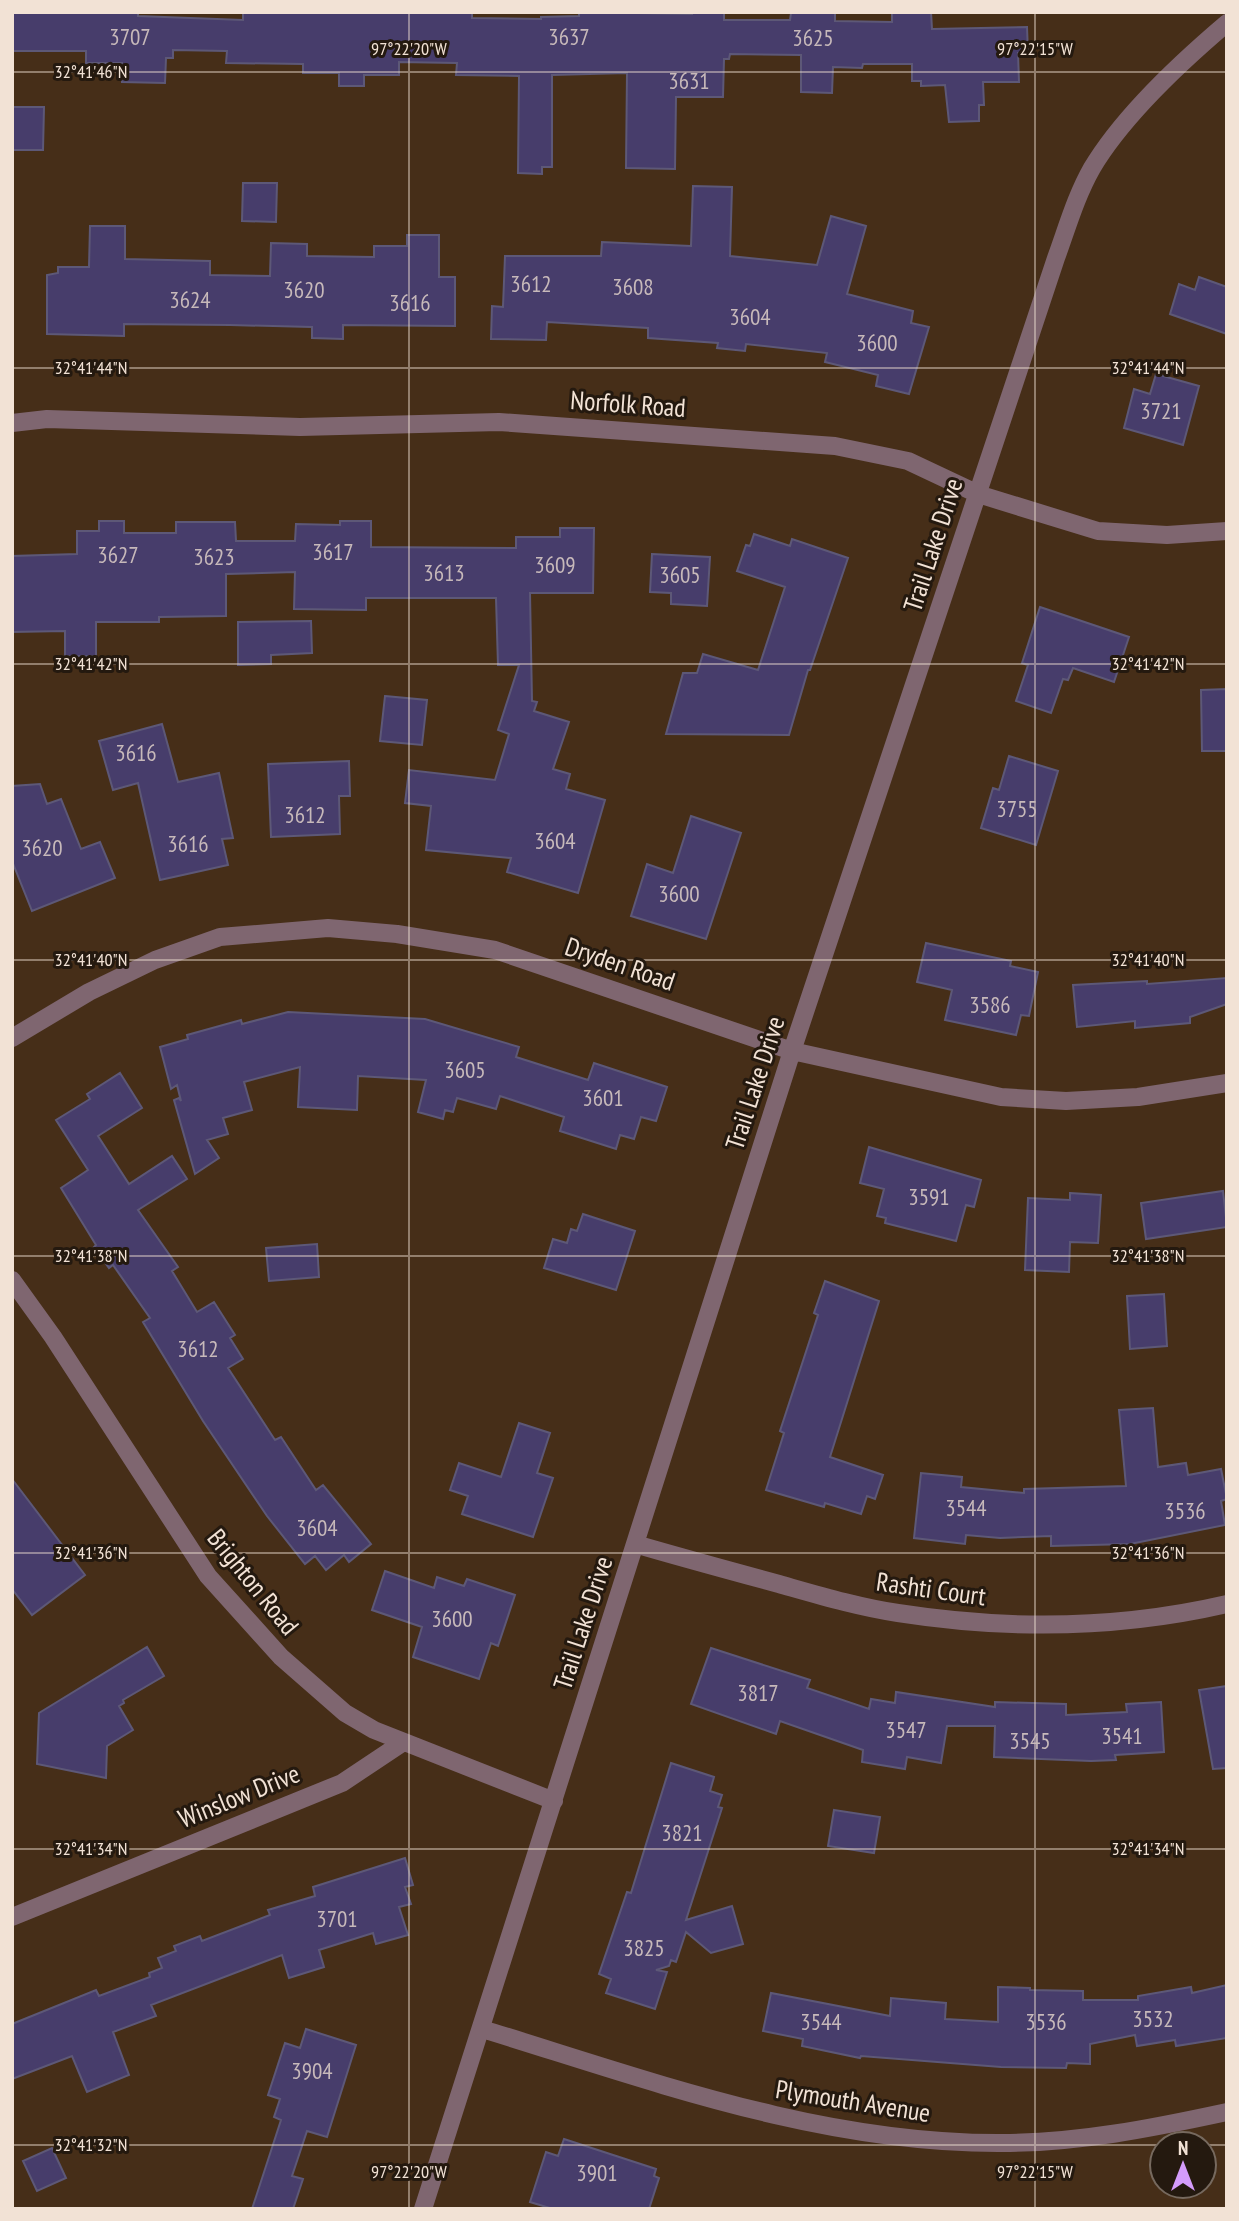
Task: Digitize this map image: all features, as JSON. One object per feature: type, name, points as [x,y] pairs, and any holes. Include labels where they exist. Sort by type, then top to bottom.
[{"type":"street","name":"Trail Lake Drive","points":[[423,2209],[792,1051],[1074,208],[1092,168],[1149,98],[1184,60],[1227,23]]},
{"type":"street","name":"Norfolk Road","points":[[12,423],[47,419],[300,427],[499,422],[835,446],[908,461],[978,494],[1098,531],[1167,536],[1227,531]]},
{"type":"street","name":"Dryden Road","points":[[12,1038],[89,992],[155,960],[194,946],[220,937],[328,928],[397,934],[495,950],[792,1051],[1001,1097],[1066,1101],[1138,1097],[1227,1083]]},
{"type":"street","name":"Brighton Road","points":[[12,1280],[53,1337],[208,1576],[281,1657],[345,1713],[374,1730],[554,1801]]},
{"type":"street","name":"Rashti Court","points":[[635,1544],[831,1599],[896,1613],[978,1624],[1057,1625],[1136,1620],[1227,1604]]},
{"type":"street","name":"Winslow Drive","points":[[12,1917],[342,1783],[402,1743]]},
{"type":"street","name":"Plymouth Avenue","points":[[482,2029],[754,2112],[872,2135],[1002,2144],[1136,2131],[1227,2112]]},
{"type":"building","points":[[12,12],[138,12],[138,16],[243,20],[243,12],[472,12],[472,18],[541,19],[579,16],[579,12],[724,12],[724,20],[790,20],[791,13],[835,13],[835,21],[892,22],[892,12],[931,12],[932,29],[1027,27],[1028,53],[1018,53],[1019,82],[983,82],[984,105],[979,105],[979,121],[949,122],[945,85],[921,86],[921,81],[912,81],[912,64],[833,67],[832,93],[801,92],[801,55],[730,54],[729,59],[724,59],[723,97],[676,97],[675,169],[626,168],[627,73],[552,75],[552,167],[542,167],[542,174],[518,173],[519,76],[456,75],[457,63],[399,62],[399,75],[364,75],[364,86],[339,86],[339,73],[303,73],[303,64],[226,63],[227,51],[173,50],[173,58],[166,58],[165,83],[122,82],[122,63],[86,63],[86,51],[12,51]]},
{"type":"building","points":[[12,107],[44,107],[43,150],[12,150]]},
{"type":"building","points":[[243,183],[277,183],[276,222],[242,221]]},
{"type":"building","points":[[693,186],[732,187],[730,256],[817,265],[831,216],[866,226],[847,294],[913,311],[911,323],[929,327],[909,394],[876,386],[878,375],[825,362],[827,353],[746,344],[745,351],[717,348],[718,343],[648,338],[648,328],[547,322],[546,340],[491,339],[492,306],[503,307],[505,256],[601,256],[602,242],[691,246]]},
{"type":"building","points":[[90,226],[125,226],[125,259],[210,261],[210,275],[270,276],[271,243],[307,244],[307,256],[374,257],[374,246],[407,246],[407,235],[439,235],[439,277],[455,277],[455,326],[343,325],[343,339],[312,338],[312,327],[230,325],[124,324],[124,336],[47,334],[47,275],[58,273],[58,267],[89,267]]},
{"type":"building","points":[[1199,277],[1227,287],[1227,334],[1170,314],[1179,284],[1195,290]]},
{"type":"building","points":[[1156,374],[1199,386],[1183,445],[1124,428],[1134,389],[1150,394]]},
{"type":"building","points":[[99,521],[124,521],[124,533],[176,533],[176,522],[235,522],[236,541],[295,541],[296,524],[340,525],[340,521],[371,521],[371,547],[516,548],[516,537],[560,537],[560,528],[594,528],[593,593],[530,593],[532,701],[537,702],[534,711],[569,722],[553,769],[570,774],[566,789],[605,800],[578,893],[507,872],[511,858],[426,850],[431,806],[405,803],[409,770],[495,780],[509,734],[498,730],[519,665],[498,665],[496,598],[366,598],[366,610],[294,609],[295,572],[226,574],[226,616],[159,617],[159,622],[96,622],[96,656],[65,656],[65,631],[12,632],[12,556],[77,554],[77,531],[99,531]]},
{"type":"building","points":[[754,534],[790,546],[792,539],[848,558],[808,670],[789,735],[666,734],[683,673],[697,673],[703,654],[758,670],[785,587],[737,571],[746,545],[750,546]]},
{"type":"building","points":[[652,554],[710,557],[707,606],[671,604],[671,593],[650,592]]},
{"type":"building","points":[[1040,607],[1129,637],[1114,682],[1073,668],[1068,680],[1063,679],[1051,713],[1016,701],[1028,665],[1022,663]]},
{"type":"building","points":[[311,621],[312,653],[271,655],[271,664],[238,665],[238,622]]},
{"type":"building","points":[[1227,689],[1227,751],[1202,751],[1201,690]]},
{"type":"building","points":[[385,696],[427,700],[422,745],[380,741]]},
{"type":"building","points":[[162,724],[178,782],[219,773],[233,838],[222,839],[228,865],[160,880],[138,783],[113,790],[99,741]]},
{"type":"building","points":[[1009,756],[1058,771],[1036,845],[981,828],[993,788],[999,790]]},
{"type":"building","points":[[349,761],[350,796],[339,796],[340,834],[271,837],[268,764]]},
{"type":"building","points":[[40,784],[47,804],[61,799],[81,849],[100,842],[115,878],[32,911],[12,861],[12,786]]},
{"type":"building","points":[[691,816],[741,833],[706,939],[631,916],[647,864],[673,873]]},
{"type":"building","points":[[926,943],[1011,961],[1010,966],[1038,972],[1029,1016],[1021,1015],[1016,1035],[945,1020],[952,990],[917,982]]},
{"type":"building","points":[[1227,978],[1227,1004],[1190,1017],[1190,1023],[1135,1028],[1135,1021],[1077,1027],[1073,985],[1147,981],[1147,984]]},
{"type":"building","points":[[288,1012],[425,1019],[519,1047],[516,1057],[588,1080],[594,1063],[667,1087],[656,1121],[641,1117],[634,1139],[620,1135],[616,1149],[560,1131],[564,1117],[500,1096],[496,1109],[457,1098],[453,1112],[445,1110],[443,1119],[418,1112],[426,1080],[358,1076],[357,1110],[298,1107],[300,1067],[244,1082],[252,1110],[223,1118],[228,1134],[207,1140],[219,1158],[195,1174],[174,1100],[179,1098],[181,1101],[177,1085],[171,1089],[160,1047],[188,1039],[187,1035],[241,1020],[242,1024]]},
{"type":"building","points":[[120,1073],[142,1108],[98,1136],[129,1184],[172,1156],[187,1179],[138,1210],[178,1267],[172,1271],[197,1312],[214,1302],[235,1335],[230,1338],[243,1359],[228,1368],[275,1440],[281,1437],[316,1490],[323,1485],[371,1544],[349,1562],[344,1555],[326,1570],[315,1556],[305,1564],[267,1516],[203,1421],[143,1322],[150,1318],[113,1265],[109,1268],[94,1247],[96,1245],[61,1188],[88,1170],[56,1120],[90,1099],[87,1094]]},
{"type":"building","points":[[869,1147],[981,1180],[974,1207],[966,1205],[956,1241],[885,1223],[886,1218],[877,1216],[884,1189],[860,1183]]},
{"type":"building","points":[[1223,1191],[1227,1227],[1146,1239],[1141,1203]]},
{"type":"building","points":[[1070,1193],[1101,1195],[1098,1243],[1070,1242],[1069,1272],[1025,1270],[1028,1198],[1070,1200]]},
{"type":"building","points":[[583,1214],[635,1231],[616,1290],[544,1268],[553,1239],[567,1243],[571,1229],[577,1231]]},
{"type":"building","points":[[317,1244],[319,1277],[269,1281],[266,1248]]},
{"type":"building","points":[[825,1281],[879,1301],[830,1457],[883,1475],[875,1499],[867,1496],[861,1514],[825,1503],[824,1507],[766,1490],[784,1433],[780,1431],[818,1315],[814,1313]]},
{"type":"building","points":[[1164,1294],[1167,1346],[1130,1349],[1127,1296]]},
{"type":"building","points":[[1153,1408],[1158,1467],[1186,1463],[1188,1475],[1221,1469],[1227,1499],[1221,1501],[1225,1525],[1130,1544],[1051,1546],[1051,1536],[1000,1538],[966,1535],[965,1544],[914,1538],[921,1473],[962,1477],[961,1487],[1024,1493],[1024,1489],[1126,1486],[1119,1410]]},
{"type":"building","points":[[519,1423],[550,1433],[537,1473],[553,1478],[533,1537],[462,1514],[468,1496],[450,1490],[459,1463],[501,1477]]},
{"type":"building","points":[[12,1479],[85,1575],[32,1615],[12,1589]]},
{"type":"building","points":[[385,1571],[434,1588],[437,1577],[464,1586],[467,1579],[515,1595],[498,1646],[491,1643],[479,1679],[413,1657],[422,1627],[372,1610]]},
{"type":"building","points":[[147,1647],[164,1676],[123,1700],[124,1703],[119,1706],[133,1730],[107,1746],[106,1778],[37,1764],[39,1713]]},
{"type":"building","points":[[711,1648],[810,1680],[807,1688],[869,1709],[871,1699],[895,1703],[896,1692],[995,1707],[995,1702],[1066,1704],[1066,1715],[1127,1712],[1126,1704],[1161,1702],[1164,1752],[1115,1755],[1116,1760],[1091,1761],[994,1757],[995,1726],[947,1726],[941,1763],[907,1757],[905,1769],[862,1762],[863,1750],[780,1721],[776,1734],[691,1704]]},
{"type":"building","points":[[1227,1686],[1227,1768],[1213,1769],[1199,1690]]},
{"type":"building","points":[[671,1763],[714,1777],[710,1791],[722,1795],[718,1807],[722,1808],[686,1920],[732,1906],[743,1944],[711,1953],[686,1932],[676,1962],[671,1960],[669,1966],[656,1970],[667,1972],[655,2009],[606,1993],[611,1979],[599,1974],[627,1892],[631,1893]]},
{"type":"building","points":[[834,1810],[880,1817],[874,1853],[828,1846]]},
{"type":"building","points":[[405,1858],[413,1885],[405,1887],[411,1904],[399,1907],[408,1935],[376,1944],[373,1933],[319,1950],[324,1967],[289,1978],[282,1955],[151,2005],[156,2016],[113,2032],[129,2075],[87,2092],[72,2056],[12,2079],[12,2024],[96,1990],[99,1996],[150,1977],[149,1973],[162,1968],[158,1958],[176,1951],[174,1946],[200,1936],[202,1941],[270,1915],[268,1910],[315,1896],[313,1887]]},
{"type":"building","points":[[1227,1985],[1227,2038],[1176,2046],[1175,2040],[1137,2046],[1135,2035],[1090,2044],[1090,2064],[1067,2063],[1066,2068],[1001,2067],[860,2058],[802,2046],[803,2039],[763,2031],[771,1993],[890,2016],[891,1998],[946,2003],[945,2019],[998,2022],[998,1987],[1083,1991],[1083,2000],[1138,2000],[1138,1996],[1191,1987],[1192,1993]]},
{"type":"building","points":[[306,2029],[356,2045],[327,2137],[307,2131],[292,2176],[303,2179],[293,2209],[252,2209],[281,2120],[274,2117],[280,2099],[268,2095],[285,2043],[300,2048]]},
{"type":"building","points":[[564,2139],[656,2169],[654,2176],[659,2178],[649,2209],[553,2209],[530,2202],[546,2152],[558,2156]]},
{"type":"building","points":[[52,2148],[66,2178],[37,2191],[23,2161]]}]
